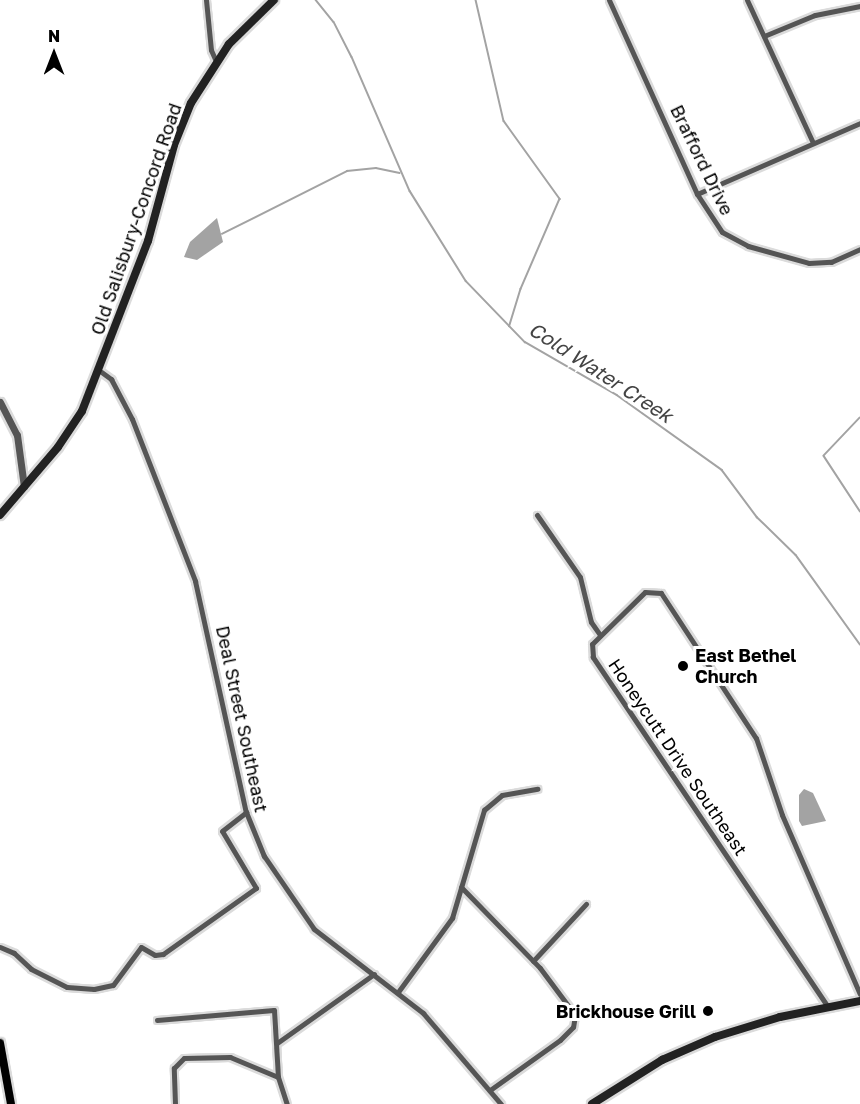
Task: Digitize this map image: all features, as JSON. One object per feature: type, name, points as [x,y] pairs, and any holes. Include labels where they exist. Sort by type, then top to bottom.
[{"type":"main road","name":"Old Salisbury-Concord Road","points":[[0,515],[76,422],[100,371],[148,241],[178,132],[216,61],[274,0]]},
{"type":"main road","points":[[596,1103],[641,1072],[696,1045],[780,1017],[860,1001]]},
{"type":"main road","points":[[0,1043],[11,1104]]},
{"type":"street","points":[[206,0],[211,50],[216,61]]},
{"type":"street","name":"Brafford Drive","points":[[609,0],[698,194],[722,232],[748,246],[809,263],[831,262],[860,249]]},
{"type":"street","points":[[747,0],[813,143]]},
{"type":"street","points":[[764,36],[815,15],[860,6]]},
{"type":"street","points":[[698,194],[860,123]]},
{"type":"street","name":"Deal Street Southeast","points":[[100,371],[111,379],[136,427],[195,581],[246,812],[264,856],[296,908],[337,948],[398,992],[438,1029],[501,1104]]},
{"type":"street","points":[[0,402],[17,435],[24,487]]},
{"type":"street","points":[[537,515],[580,577],[591,622],[600,635],[645,592],[656,590],[667,601],[756,738],[788,828],[860,994]]},
{"type":"street","name":"Honeycutt Drive Southeast","points":[[600,635],[591,648],[595,661],[828,1007]]},
{"type":"street","points":[[398,992],[447,927],[462,888],[484,810],[502,795],[537,789]]},
{"type":"street","points":[[0,947],[14,953],[31,969],[67,987],[94,989],[113,985],[141,947],[155,955],[163,954],[256,888],[222,831],[246,812]]},
{"type":"street","points":[[462,888],[533,961],[570,1004],[575,1023],[560,1040],[490,1090]]},
{"type":"street","points":[[533,961],[586,904]]},
{"type":"street","points":[[278,1043],[374,974]]},
{"type":"street","points":[[157,1020],[271,1009],[277,1019],[278,1077],[287,1104]]},
{"type":"street","points":[[175,1104],[174,1068],[184,1058],[230,1057],[250,1062],[278,1077]]},
{"type":"shaded area","points":[[217,218],[223,242],[197,260],[184,257],[190,242]]},
{"type":"shaded area","points":[[804,789],[813,793],[826,821],[802,826],[799,821],[799,795]]},
{"type":"waterway","name":"Cold Water Creek","points":[[316,0],[334,22],[352,57],[410,191],[466,281],[525,342],[617,395],[722,470],[757,517],[796,555],[860,644]]},
{"type":"waterway","points":[[476,0],[504,121],[560,199],[521,289],[510,326]]},
{"type":"waterway","points":[[222,234],[347,171],[376,168],[399,173]]},
{"type":"waterway","points":[[860,418],[824,456],[860,511]]},
{"type":"place","name":"East Bethel Church","points":[[683,666]]},
{"type":"place","name":"Brickhouse Grill","points":[[708,1011]]}]
